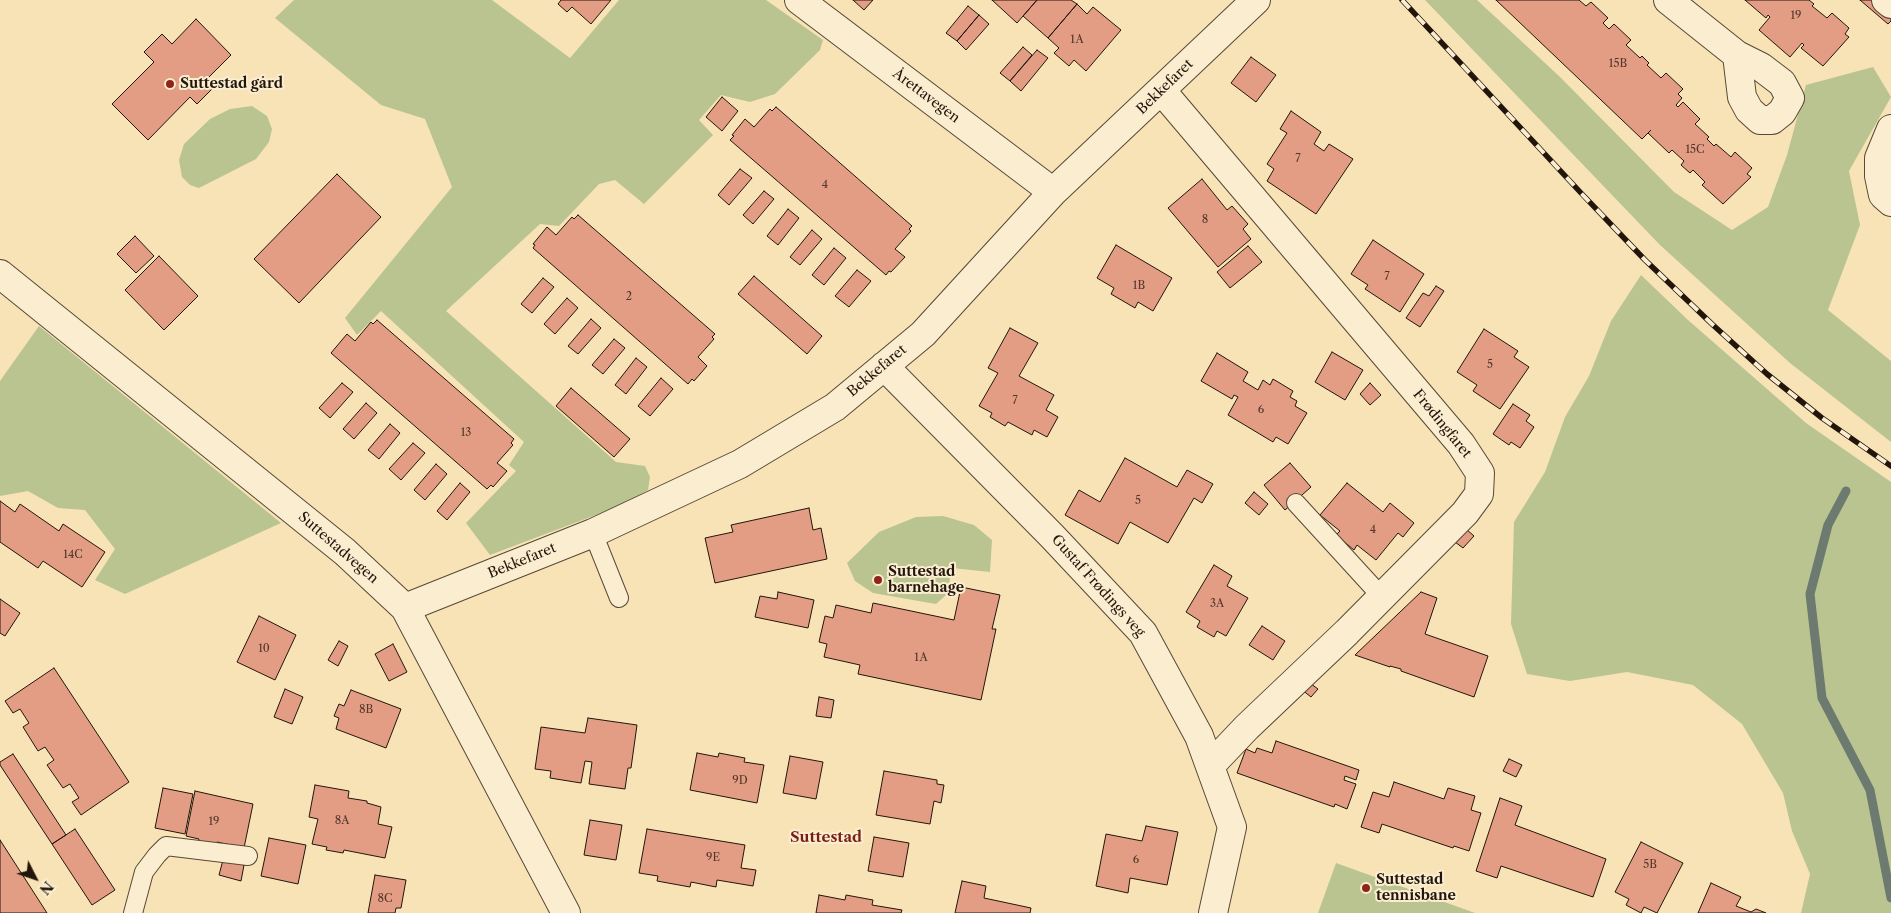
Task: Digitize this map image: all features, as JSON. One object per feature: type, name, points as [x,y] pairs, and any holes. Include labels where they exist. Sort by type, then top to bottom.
[{"type":"street","name":"Årettavegen","points":[[799,0],[1054,192]]},
{"type":"street","name":"Bekkefaret","points":[[405,608],[593,533],[740,464],[835,406],[923,334],[1054,192],[1256,0]]},
{"type":"street","points":[[1668,0],[1737,55]]},
{"type":"street","points":[[1886,0],[1891,4]]},
{"type":"street","name":"Frødingfaret","points":[[1161,90],[1461,444],[1480,473],[1479,494],[1465,513],[1347,632],[1247,727],[1210,766]]},
{"type":"street","points":[[1891,129],[1879,158],[1879,176],[1883,195],[1891,202]]},
{"type":"street","name":"Suttestadvegen","points":[[0,274],[345,552],[405,608],[566,913]]},
{"type":"street","name":"Gustaf Frødings veg","points":[[884,366],[1052,536],[1143,633],[1200,736],[1232,827],[1213,913]]},
{"type":"lane","points":[[1296,503],[1382,596]]},
{"type":"lane","points":[[593,533],[619,598]]},
{"type":"lane","points":[[133,913],[144,872],[166,846],[248,856]]},
{"type":"green space","points":[[294,0],[492,0],[570,58],[619,0],[766,0],[823,40],[820,50],[775,94],[750,102],[721,95],[699,120],[713,135],[644,204],[615,180],[599,184],[559,226],[540,224],[446,311],[616,462],[645,466],[650,477],[648,490],[622,505],[490,555],[466,523],[516,471],[509,465],[524,442],[381,311],[357,335],[345,318],[452,187],[425,119],[381,105],[275,18]]},
{"type":"green space","points":[[1425,0],[1477,0],[1559,76],[1674,192],[1732,230],[1768,207],[1787,155],[1806,85],[1873,67],[1891,97],[1849,171],[1860,225],[1828,310],[1891,361],[1891,442],[1790,363],[1660,245]]},
{"type":"green space","points":[[252,106],[267,116],[272,129],[269,142],[256,159],[199,188],[190,185],[182,177],[179,160],[184,144],[210,119],[230,109]]},
{"type":"green space","points":[[1641,275],[1688,320],[1806,423],[1891,482],[1891,913],[1801,913],[1810,874],[1792,831],[1783,793],[1742,724],[1693,685],[1627,672],[1570,681],[1527,674],[1511,624],[1514,522],[1545,472],[1565,417],[1589,376],[1611,321]]},
{"type":"green space","points":[[39,326],[281,523],[125,594],[95,580],[115,549],[85,510],[58,508],[28,491],[0,496],[0,381]]},
{"type":"green space","points":[[943,516],[974,525],[992,540],[990,572],[952,568],[947,594],[936,604],[873,593],[855,581],[847,563],[879,532],[916,517]]},
{"type":"green space","name":"Suttestad tennisbane","points":[[1336,863],[1475,913],[1318,913]]},
{"type":"building","points":[[561,0],[611,0],[591,24],[572,7],[567,12],[558,4]]},
{"type":"building","points":[[853,0],[873,0],[864,10]]},
{"type":"building","points":[[992,0],[1037,0],[1017,23]]},
{"type":"building","points":[[1037,0],[1071,0],[1077,4],[1048,38],[1023,16]]},
{"type":"building","points":[[1496,0],[1579,0],[1586,6],[1591,2],[1608,18],[1603,23],[1609,29],[1614,24],[1631,40],[1626,45],[1640,58],[1642,56],[1649,63],[1647,65],[1661,78],[1666,73],[1683,89],[1678,94],[1682,98],[1676,105],[1678,107],[1683,102],[1700,119],[1695,124],[1709,137],[1707,139],[1714,146],[1716,144],[1731,157],[1735,152],[1752,168],[1747,174],[1751,177],[1723,204],[1702,185],[1705,182],[1693,170],[1690,173],[1681,165],[1684,161],[1672,150],[1669,153],[1648,133],[1642,139]]},
{"type":"building","points":[[1745,0],[1809,0],[1814,4],[1812,6],[1827,18],[1832,13],[1849,28],[1845,34],[1849,37],[1823,66],[1801,48],[1804,45],[1802,43],[1790,57],[1759,30],[1770,17],[1768,15],[1766,18]]},
{"type":"building","points":[[1860,0],[1878,0],[1891,11],[1891,21],[1888,24]]},
{"type":"building","points":[[1077,4],[1087,14],[1093,7],[1121,30],[1086,71],[1074,60],[1069,66],[1054,53],[1059,48],[1048,38]]},
{"type":"building","points":[[968,6],[979,15],[957,41],[946,33]]},
{"type":"building","points":[[979,15],[989,24],[966,50],[957,41]]},
{"type":"building","points":[[196,19],[231,55],[208,78],[216,85],[197,104],[190,97],[148,140],[112,104],[154,62],[144,52],[162,34],[172,44]]},
{"type":"building","points":[[1023,47],[1032,55],[1010,81],[1000,73]]},
{"type":"building","points":[[1037,50],[1048,58],[1021,91],[1010,81]]},
{"type":"building","points":[[1251,57],[1276,75],[1256,102],[1231,83]]},
{"type":"building","points":[[722,97],[738,111],[722,131],[706,117]]},
{"type":"building","points":[[776,107],[912,226],[909,229],[911,231],[895,249],[905,257],[891,272],[889,271],[886,275],[730,140],[745,119],[754,127],[770,109],[772,111]]},
{"type":"building","points":[[1291,111],[1321,132],[1314,144],[1324,151],[1329,144],[1353,159],[1316,214],[1267,181],[1274,169],[1267,164],[1287,133],[1280,129]]},
{"type":"building","points":[[740,169],[752,178],[729,205],[718,195]]},
{"type":"building","points":[[337,174],[381,217],[299,303],[254,259]]},
{"type":"building","points":[[1202,179],[1227,210],[1232,206],[1248,224],[1243,229],[1251,239],[1218,267],[1168,208]]},
{"type":"building","points":[[764,191],[774,199],[753,224],[743,215]]},
{"type":"building","points":[[788,209],[799,218],[778,245],[767,236]]},
{"type":"building","points":[[578,215],[715,334],[712,337],[714,339],[698,357],[707,366],[694,381],[692,379],[688,384],[533,248],[535,245],[533,244],[547,227],[556,235],[572,217],[574,219]]},
{"type":"building","points":[[812,230],[822,239],[800,265],[790,257]]},
{"type":"building","points":[[135,236],[154,256],[136,273],[117,254]]},
{"type":"building","points":[[1373,240],[1424,274],[1400,312],[1365,289],[1368,285],[1351,274]]},
{"type":"building","points":[[1116,245],[1172,278],[1153,311],[1138,302],[1135,308],[1111,294],[1114,288],[1097,278]]},
{"type":"building","points":[[1248,246],[1262,262],[1230,288],[1217,272]]},
{"type":"building","points":[[834,248],[846,258],[824,285],[812,275]]},
{"type":"building","points":[[159,256],[198,296],[164,330],[125,290]]},
{"type":"building","points":[[857,270],[871,281],[849,307],[835,296]]},
{"type":"building","points":[[754,276],[822,336],[807,354],[738,294]]},
{"type":"building","points":[[543,278],[554,287],[532,313],[521,304]]},
{"type":"building","points":[[1436,286],[1444,291],[1420,327],[1406,318],[1423,293],[1429,296]]},
{"type":"building","points":[[567,298],[578,308],[555,334],[544,324]]},
{"type":"building","points":[[591,319],[601,328],[578,354],[568,346]]},
{"type":"building","points":[[377,320],[514,439],[511,443],[513,445],[497,463],[507,471],[493,487],[491,485],[487,489],[331,353],[347,334],[355,341],[371,322],[373,324]]},
{"type":"building","points":[[1010,328],[1038,343],[1019,376],[1054,395],[1046,410],[1058,417],[1047,437],[1034,430],[1032,435],[1008,422],[1005,426],[990,417],[992,413],[979,406],[998,373],[988,368]]},
{"type":"building","points":[[1484,329],[1518,351],[1514,357],[1529,367],[1500,409],[1473,391],[1477,385],[1457,372]]},
{"type":"building","points":[[614,339],[625,348],[603,374],[592,365]]},
{"type":"building","points":[[1332,352],[1363,370],[1345,400],[1315,382]]},
{"type":"building","points":[[1217,353],[1248,372],[1243,381],[1258,390],[1263,380],[1270,385],[1273,379],[1293,391],[1290,397],[1297,401],[1295,406],[1307,413],[1288,444],[1276,437],[1273,442],[1228,415],[1238,397],[1234,395],[1232,399],[1201,381]]},
{"type":"building","points":[[636,358],[647,367],[626,394],[615,385]]},
{"type":"building","points":[[661,378],[673,389],[650,416],[638,406]]},
{"type":"building","points":[[342,383],[353,392],[330,418],[319,408]]},
{"type":"building","points":[[1370,383],[1381,395],[1370,405],[1360,394]]},
{"type":"building","points":[[571,388],[630,439],[614,457],[556,406]]},
{"type":"building","points":[[366,403],[377,413],[354,439],[343,429]]},
{"type":"building","points":[[1513,404],[1530,415],[1526,421],[1534,427],[1520,448],[1511,442],[1509,445],[1493,434]]},
{"type":"building","points":[[390,424],[400,433],[379,459],[368,450]]},
{"type":"building","points":[[413,443],[425,453],[401,480],[389,469]]},
{"type":"building","points":[[1125,458],[1177,487],[1187,470],[1213,484],[1202,503],[1194,498],[1168,543],[1130,522],[1118,544],[1065,515],[1079,490],[1100,502]]},
{"type":"building","points":[[1290,463],[1311,487],[1285,510],[1264,485]]},
{"type":"building","points":[[436,464],[447,474],[425,500],[414,490]]},
{"type":"building","points":[[460,483],[470,492],[447,520],[437,511]]},
{"type":"building","points":[[1347,483],[1383,512],[1390,503],[1414,523],[1403,537],[1398,533],[1376,560],[1357,545],[1354,550],[1336,535],[1340,531],[1320,515]]},
{"type":"building","points":[[1254,492],[1268,504],[1259,515],[1245,503]]},
{"type":"building","points":[[0,501],[15,512],[20,504],[59,531],[63,524],[105,552],[82,587],[43,561],[38,568],[0,542]]},
{"type":"building","points":[[809,508],[813,530],[821,528],[827,559],[715,583],[705,538],[733,532],[731,525]]},
{"type":"building","points":[[1466,529],[1474,536],[1463,548],[1455,542]]},
{"type":"building","points":[[1214,565],[1232,576],[1227,586],[1248,598],[1226,636],[1217,631],[1214,637],[1197,627],[1200,621],[1186,612]]},
{"type":"building","points":[[961,587],[1000,595],[992,629],[996,629],[981,700],[858,674],[860,665],[824,657],[827,644],[819,642],[825,616],[833,618],[836,605],[871,613],[873,603],[954,620]]},
{"type":"building","points":[[778,592],[814,600],[808,628],[755,617],[760,596],[777,599]]},
{"type":"building","points":[[1421,592],[1437,598],[1425,634],[1488,656],[1474,697],[1401,671],[1401,669],[1355,655]]},
{"type":"building","points":[[0,599],[20,613],[5,636],[0,633]]},
{"type":"building","points":[[259,616],[296,635],[275,680],[237,662]]},
{"type":"building","points":[[1262,626],[1285,641],[1273,660],[1249,645]]},
{"type":"building","points":[[339,641],[348,646],[338,666],[328,660]]},
{"type":"building","points":[[393,644],[407,672],[389,681],[375,654]]},
{"type":"building","points":[[54,668],[129,782],[81,815],[72,802],[79,798],[70,784],[63,788],[47,765],[54,760],[45,747],[38,751],[23,727],[29,723],[20,709],[13,713],[5,701]]},
{"type":"building","points":[[1307,681],[1318,689],[1311,697],[1301,689]]},
{"type":"building","points":[[285,689],[303,697],[292,724],[274,717]]},
{"type":"building","points":[[351,690],[401,709],[386,748],[336,729],[339,718],[334,716],[339,704],[344,706]]},
{"type":"building","points":[[819,697],[834,700],[831,718],[816,716]]},
{"type":"building","points":[[588,718],[637,725],[631,768],[628,768],[625,789],[589,784],[592,762],[585,761],[581,783],[550,778],[551,771],[535,769],[541,727],[585,733]]},
{"type":"building","points":[[1276,741],[1359,770],[1356,780],[1345,776],[1344,780],[1356,784],[1347,809],[1335,804],[1334,807],[1237,773],[1246,749],[1255,753],[1257,748],[1272,753]]},
{"type":"building","points":[[697,753],[718,757],[719,753],[745,758],[744,762],[764,765],[757,803],[690,790]]},
{"type":"building","points":[[13,754],[66,835],[52,844],[0,765],[0,762]]},
{"type":"building","points":[[790,756],[823,762],[816,799],[783,793]]},
{"type":"building","points":[[1509,759],[1522,765],[1516,777],[1503,771]]},
{"type":"building","points":[[884,771],[937,780],[937,784],[944,785],[941,803],[934,801],[930,824],[876,815]]},
{"type":"building","points":[[1394,782],[1444,799],[1448,788],[1475,796],[1471,810],[1481,813],[1469,851],[1454,846],[1453,848],[1382,824],[1379,833],[1361,827],[1373,792],[1389,797]]},
{"type":"building","points":[[315,785],[349,791],[348,798],[367,801],[367,803],[381,807],[378,824],[392,827],[385,858],[344,850],[343,853],[326,850],[327,847],[312,844],[318,819],[309,817]]},
{"type":"building","points":[[163,788],[193,794],[185,834],[155,828]]},
{"type":"building","points":[[195,791],[253,804],[244,848],[217,842],[216,849],[197,845],[199,839],[186,836]]},
{"type":"building","points":[[1500,798],[1522,806],[1515,825],[1606,859],[1593,897],[1501,866],[1497,878],[1476,871]]},
{"type":"building","points":[[590,820],[622,825],[616,860],[584,855]]},
{"type":"building","points":[[1146,826],[1178,832],[1167,885],[1130,878],[1128,893],[1096,886],[1106,834],[1142,841]]},
{"type":"building","points":[[75,829],[115,890],[92,905],[52,844]]},
{"type":"building","points":[[647,829],[745,845],[741,868],[756,870],[753,886],[717,880],[716,887],[691,882],[690,887],[657,881],[658,876],[639,873]]},
{"type":"building","points":[[874,837],[909,843],[903,877],[868,871]]},
{"type":"building","points":[[269,838],[306,845],[298,884],[261,876]]},
{"type":"building","points":[[0,840],[47,913],[0,913]]},
{"type":"building","points":[[1641,842],[1683,863],[1657,913],[1644,907],[1641,913],[1626,905],[1629,899],[1615,892]]},
{"type":"building","points":[[223,860],[244,865],[241,881],[219,875]]},
{"type":"building","points":[[375,875],[406,880],[401,908],[396,908],[395,913],[368,913]]},
{"type":"building","points":[[962,881],[986,886],[984,898],[1031,908],[1030,913],[955,913]]},
{"type":"building","points":[[1711,883],[1741,897],[1736,906],[1751,912],[1756,909],[1766,913],[1698,913]]},
{"type":"building","points":[[819,895],[845,900],[846,895],[873,900],[872,905],[902,910],[901,913],[816,913]]},
{"type":"waterway","points":[[1846,491],[1828,525],[1810,594],[1822,698],[1870,790],[1891,898]]},
{"type":"railway","points":[[1402,0],[1645,260],[1713,325],[1767,374],[1822,418],[1891,466]]},
{"type":"place","name":"Suttestad gård","points":[[170,84]]},
{"type":"place","name":"Suttestad barnehage","points":[[878,580]]},
{"type":"place","name":"Suttestad tennisbane","points":[[1366,888]]},
{"type":"district","name":"Suttestad","points":[[826,838]]}]
